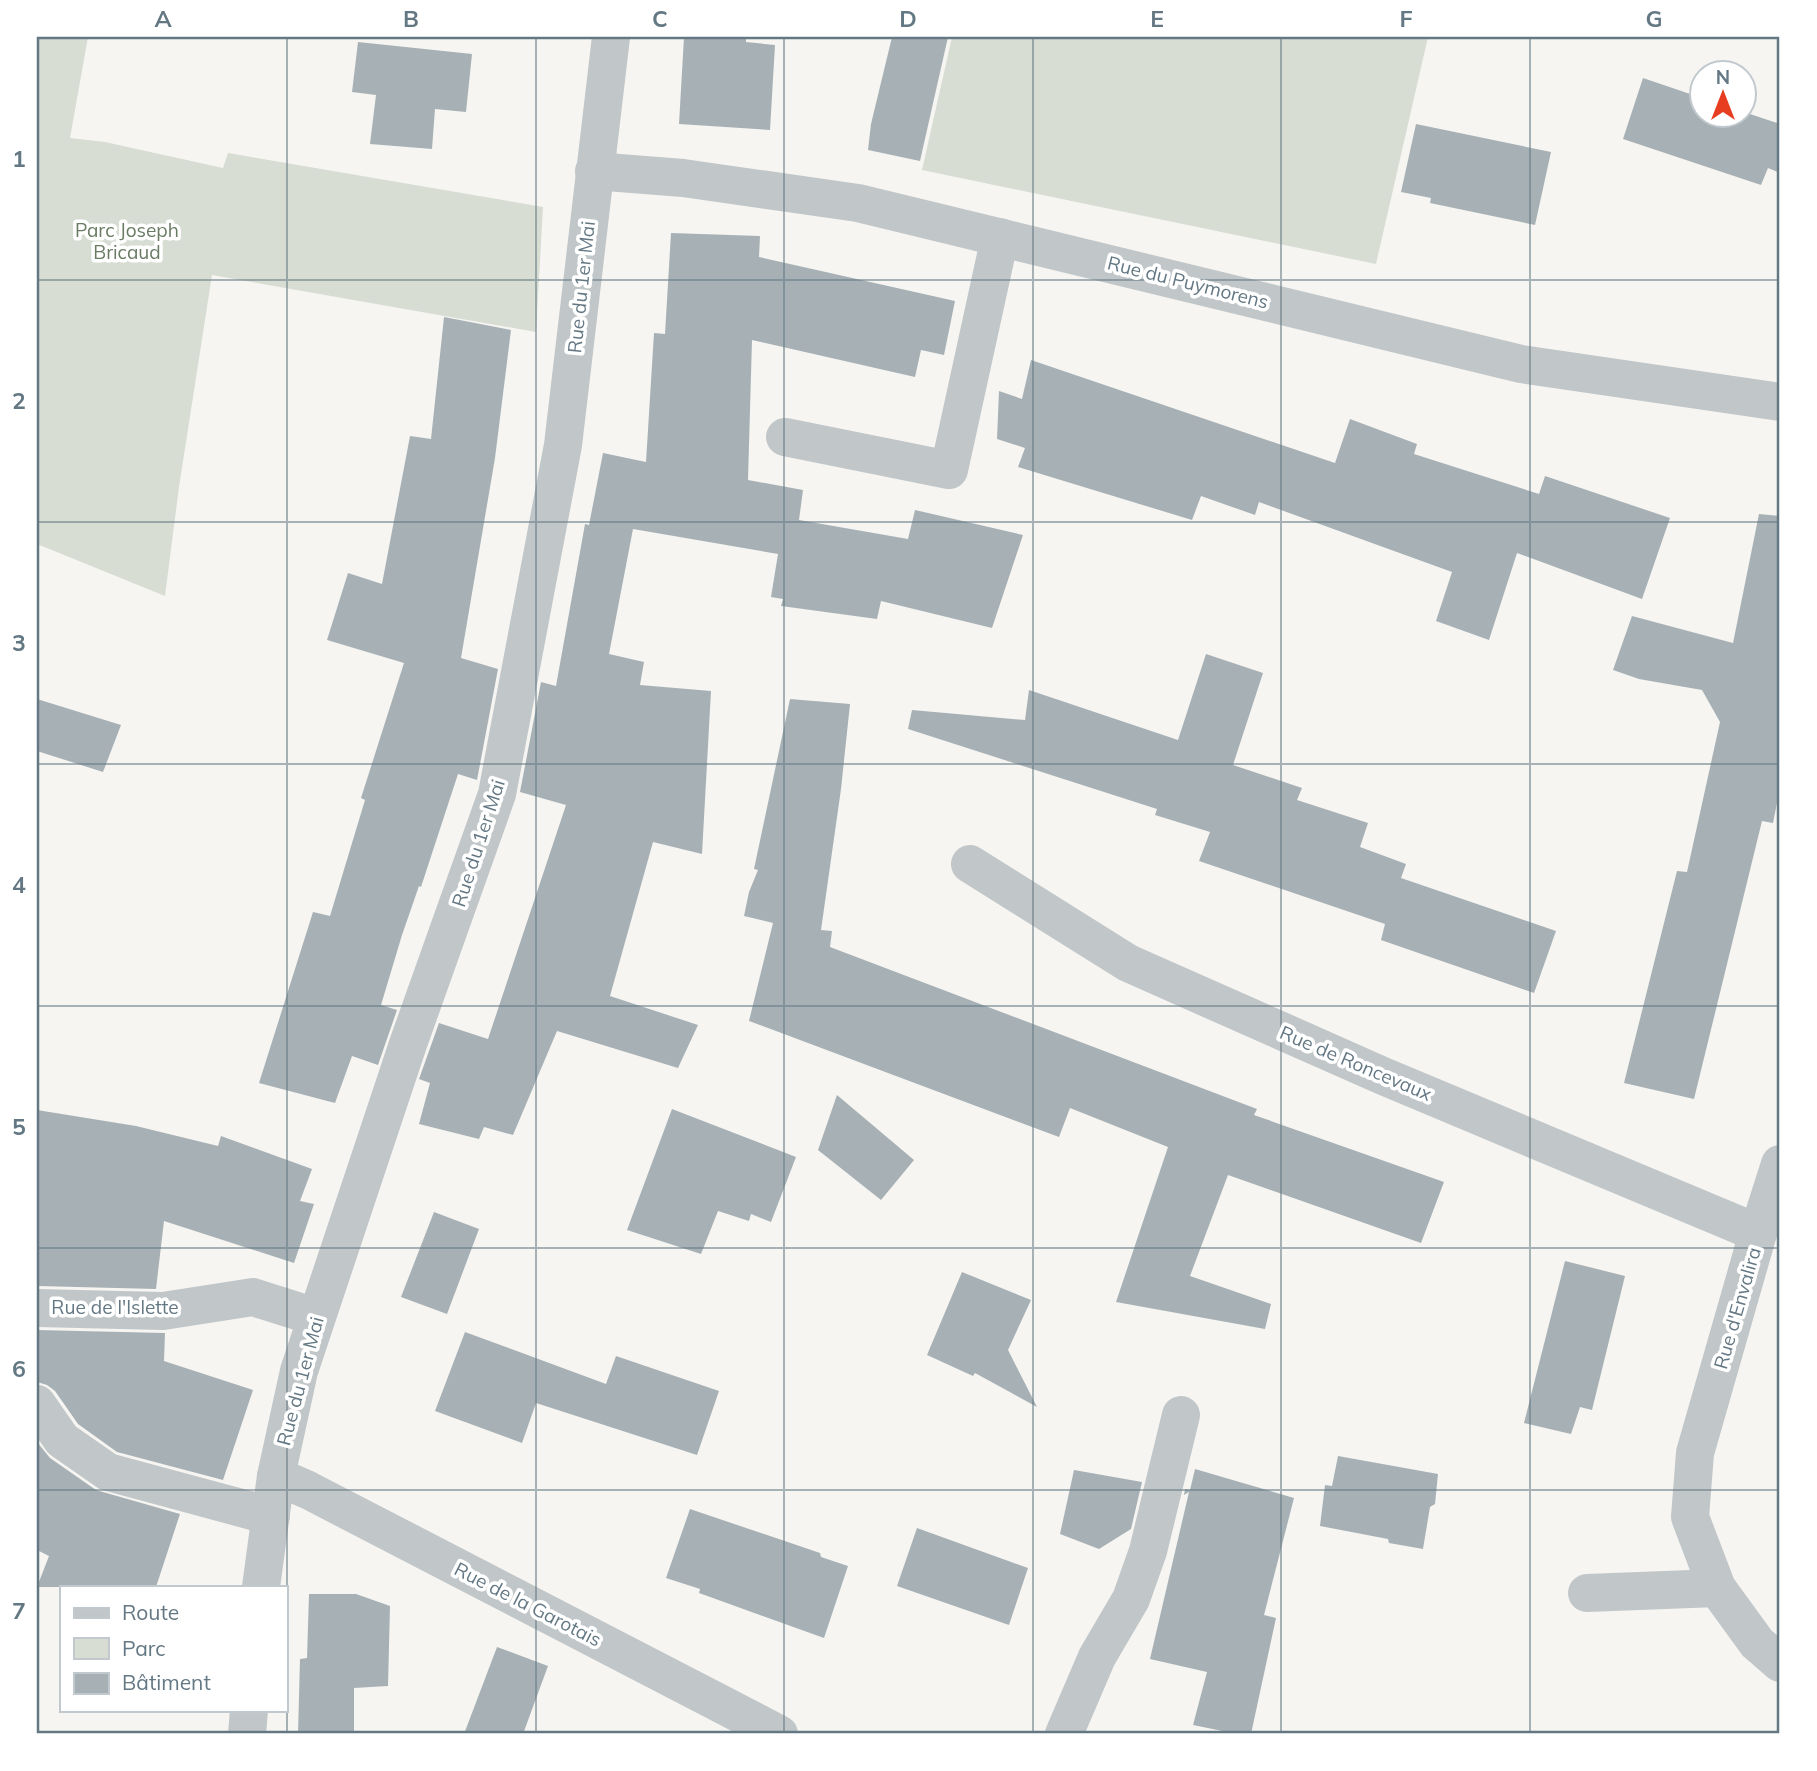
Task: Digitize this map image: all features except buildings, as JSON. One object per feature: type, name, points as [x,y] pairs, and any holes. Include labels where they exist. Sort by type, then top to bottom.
[{"type":"street","name":"Rue du 1er Mai","points":[[261,1586],[276,1476],[299,1371],[408,1044],[497,794],[563,445],[611,37]]},
{"type":"street","name":"Rue du Puymorens","points":[[594,171],[683,178],[858,203],[1521,365],[1780,402]]},
{"type":"street","points":[[785,437],[949,470],[1000,237]]},
{"type":"street","name":"Rue de Roncevaux","points":[[970,864],[1128,963],[1383,1076],[1758,1233]]},
{"type":"street","name":"Rue d'Envalira","points":[[1780,1164],[1695,1453],[1690,1517],[1717,1588],[1757,1643],[1780,1663]]},
{"type":"street","name":"Rue de l'Islette","points":[[37,1308],[163,1311],[253,1297],[316,1317]]},
{"type":"street","points":[[37,1404],[62,1440],[108,1472],[271,1516]]},
{"type":"street","points":[[1064,1734],[1097,1657],[1131,1599],[1148,1551],[1181,1415]]},
{"type":"street","name":"Rue de la Garotais","points":[[276,1476],[308,1490],[779,1734]]},
{"type":"street","points":[[1587,1593],[1717,1588]]},
{"type":"street","points":[[247,1734],[249,1712]]},
{"type":"green space","name":"Parc Joseph Bricaud","points":[[37,37],[88,37],[70,138],[105,142],[223,168],[228,153],[543,207],[536,332],[212,275],[165,596],[37,544]]},
{"type":"green space","points":[[952,37],[1428,37],[1376,264],[922,170]]}]
